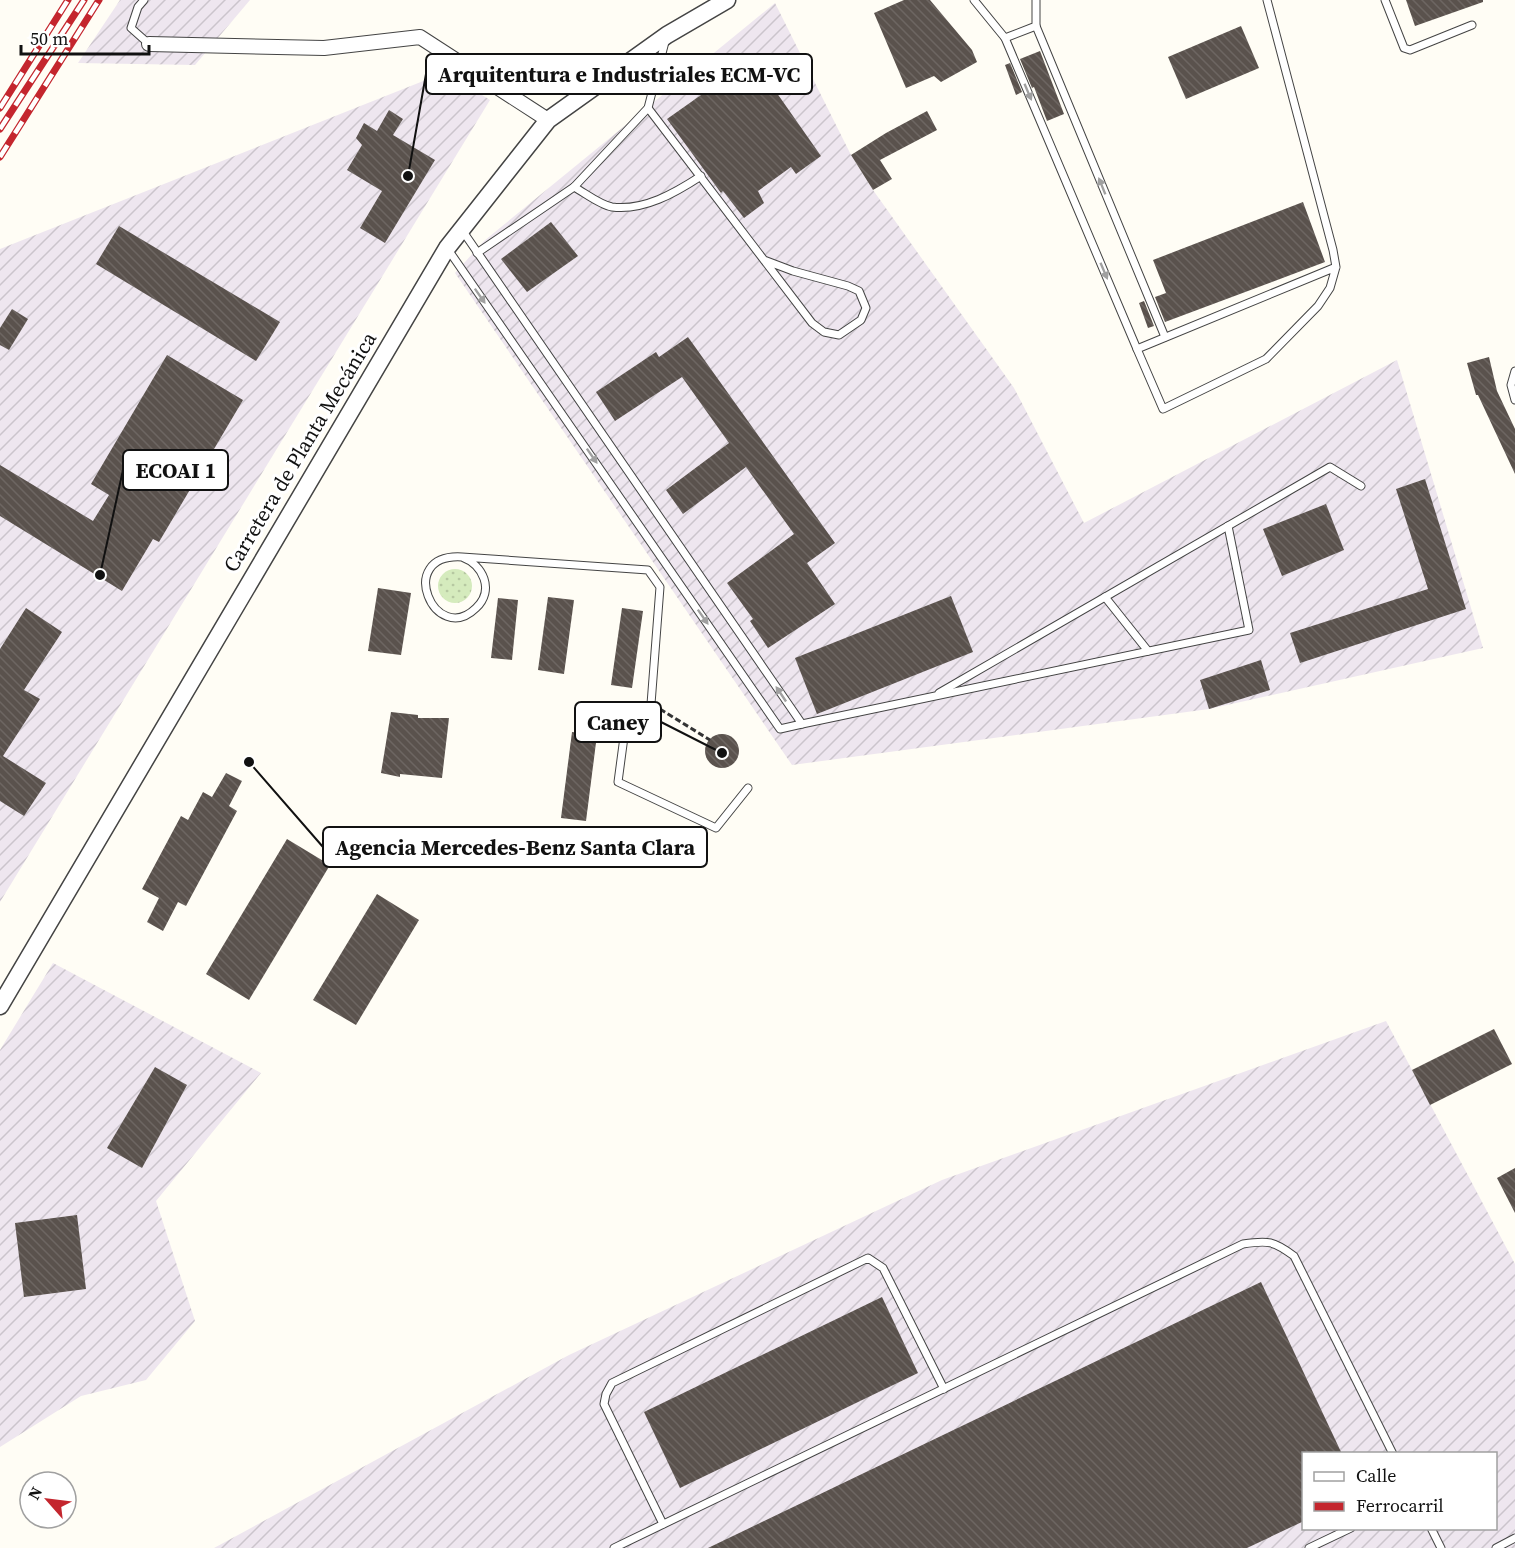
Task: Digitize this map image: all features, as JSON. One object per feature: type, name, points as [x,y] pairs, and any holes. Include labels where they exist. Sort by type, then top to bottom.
[{"type":"street","name":"Carretera de Planta Mecánica","points":[[0,1006],[447,248],[461,228],[548,120],[667,35],[727,0]]},
{"type":"street","points":[[149,44],[324,48],[420,37],[548,120]]},
{"type":"lane","points":[[144,0],[138,7],[131,28],[149,44]]},
{"type":"lane","points":[[974,0],[1005,38],[1163,409],[1266,359],[1318,306],[1330,288],[1336,267],[1267,0]]},
{"type":"lane","points":[[1036,0],[1036,26],[1165,337]]},
{"type":"lane","points":[[1385,0],[1400,41],[1404,48],[1410,50],[1472,25]]},
{"type":"lane","points":[[1005,38],[1036,26]]},
{"type":"lane","points":[[477,253],[574,188],[648,108],[667,35]]},
{"type":"lane","points":[[648,108],[812,323],[824,332],[839,336],[861,320],[866,308],[859,291],[764,260]]},
{"type":"lane","points":[[574,188],[610,207],[642,206],[684,188],[700,176]]},
{"type":"lane","points":[[461,228],[802,724]]},
{"type":"lane","points":[[447,248],[780,729],[1249,630],[1228,526]]},
{"type":"lane","points":[[1137,349],[1336,267]]},
{"type":"lane","points":[[1515,371],[1511,386],[1515,400]]},
{"type":"lane","points":[[932,697],[1330,467],[1361,486]]},
{"type":"lane","points":[[462,557],[479,567],[486,586],[484,596],[471,612],[452,617],[434,608],[428,601],[425,591],[425,581],[434,564],[452,556],[648,570],[660,587],[651,704],[626,722],[618,782],[716,828],[748,789]]},
{"type":"lane","points":[[1105,597],[1148,651]]},
{"type":"lane","points":[[614,1548],[1243,1244],[1261,1241],[1278,1244],[1294,1256],[1392,1452]]},
{"type":"lane","points":[[663,1524],[604,1404],[612,1383],[868,1258],[883,1268],[944,1389]]},
{"type":"lane","points":[[1309,1548],[1347,1530]]},
{"type":"lane","points":[[1432,1530],[1441,1548]]},
{"type":"lane","points":[[1496,1548],[1515,1538]]},
{"type":"path","points":[[651,704],[710,740]]},
{"type":"shaded area","points":[[120,0],[250,0],[195,65],[78,63]]},
{"type":"shaded area","points":[[775,3],[851,155],[873,190],[1014,388],[1084,523],[1397,360],[1483,648],[1209,709],[792,765],[455,273],[484,241]]},
{"type":"shaded area","points":[[446,72],[490,100],[0,902],[0,249]]},
{"type":"shaded area","points":[[53,963],[261,1073],[156,1201],[195,1321],[146,1380],[81,1396],[0,1447],[0,1050]]},
{"type":"shaded area","points":[[1386,1021],[1515,1264],[1515,1548],[214,1548],[569,1355],[942,1180]]},
{"type":"green space","points":[[455,569],[467,574],[472,586],[467,598],[455,603],[443,598],[438,586],[443,574]]},
{"type":"building","points":[[904,0],[930,0],[972,50],[977,62],[941,82],[934,76],[906,88],[874,13]]},
{"type":"building","points":[[1406,0],[1483,0],[1483,2],[1415,26]]},
{"type":"building","points":[[1241,26],[1259,68],[1186,99],[1168,57]]},
{"type":"building","points":[[1040,51],[1064,114],[1047,121],[1020,59]]},
{"type":"building","points":[[751,56],[821,156],[796,174],[791,167],[758,191],[764,203],[744,218],[723,191],[721,193],[667,119],[728,76],[726,74]]},
{"type":"building","points":[[1010,63],[1022,92],[1016,95],[1005,65]]},
{"type":"building","points":[[389,110],[403,119],[393,135],[435,160],[385,243],[360,228],[382,191],[347,170],[362,145],[356,138],[364,123],[377,131]]},
{"type":"building","points":[[927,111],[937,130],[880,160],[892,179],[873,190],[851,155]]},
{"type":"building","points":[[1303,202],[1325,262],[1165,322],[1155,297],[1166,293],[1153,260]]},
{"type":"building","points":[[551,222],[578,256],[527,292],[501,259]]},
{"type":"building","points":[[119,226],[280,322],[256,361],[96,264]]},
{"type":"building","points":[[1144,301],[1154,326],[1148,328],[1139,303]]},
{"type":"building","points":[[12,309],[28,319],[9,350],[0,345],[0,328]]},
{"type":"building","points":[[688,337],[835,543],[807,563],[835,604],[768,648],[750,621],[753,619],[727,583],[794,534],[746,467],[683,514],[666,490],[729,443],[682,377],[615,421],[596,392],[656,352],[659,357]]},
{"type":"building","points":[[167,355],[243,400],[159,542],[153,539],[122,591],[0,516],[0,465],[93,521],[109,495],[91,484]]},
{"type":"building","points":[[1489,357],[1497,391],[1515,429],[1515,474],[1476,395],[1467,363]]},
{"type":"building","points":[[1425,479],[1466,609],[1300,663],[1290,633],[1428,589],[1396,489]]},
{"type":"building","points":[[1326,504],[1344,550],[1282,576],[1263,529]]},
{"type":"building","points":[[378,588],[411,593],[401,655],[368,651]]},
{"type":"building","points":[[951,596],[973,652],[817,714],[795,658]]},
{"type":"building","points":[[548,597],[574,600],[564,674],[538,670]]},
{"type":"building","points":[[498,598],[518,600],[512,660],[491,658]]},
{"type":"building","points":[[26,608],[62,632],[24,690],[40,699],[3,756],[46,783],[24,816],[0,801],[0,649]]},
{"type":"building","points":[[622,608],[643,611],[632,688],[611,685]]},
{"type":"building","points":[[1261,660],[1270,690],[1209,709],[1200,680]]},
{"type":"building","points":[[391,712],[418,715],[418,718],[449,718],[442,778],[400,774],[400,777],[381,773]]},
{"type":"building","points":[[572,732],[597,735],[586,821],[561,818]]},
{"type":"building","points":[[722,734],[734,739],[739,751],[734,763],[722,768],[710,763],[705,751],[710,739]]},
{"type":"building","points":[[226,773],[242,781],[229,806],[237,811],[186,906],[178,902],[163,931],[147,922],[159,898],[142,889],[181,816],[188,820],[203,792],[212,797]]},
{"type":"building","points":[[287,839],[330,865],[249,1000],[206,974]]},
{"type":"building","points":[[377,894],[419,920],[356,1025],[313,1000]]},
{"type":"building","points":[[1494,1029],[1512,1064],[1430,1105],[1412,1070]]},
{"type":"building","points":[[155,1067],[187,1085],[142,1168],[107,1148]]},
{"type":"building","points":[[1515,1168],[1515,1213],[1497,1178]]},
{"type":"building","points":[[77,1215],[86,1289],[24,1297],[15,1223]]},
{"type":"building","points":[[1261,1282],[1341,1452],[1302,1452],[1302,1522],[1247,1548],[708,1548]]},
{"type":"building","points":[[882,1297],[918,1373],[680,1488],[644,1412]]},
{"type":"railway","points":[[0,108],[68,0]]},
{"type":"railway","points":[[0,129],[84,0]]},
{"type":"railway","points":[[0,157],[99,0]]},
{"type":"place","name":"Arquitentura e Industriales ECM-VC","points":[[408,176]]},
{"type":"place","name":"ECOAI 1","points":[[100,575]]},
{"type":"place","name":"Caney","points":[[722,753]]},
{"type":"place","name":"Agencia Mercedes-Benz Santa Clara","points":[[249,762]]}]
